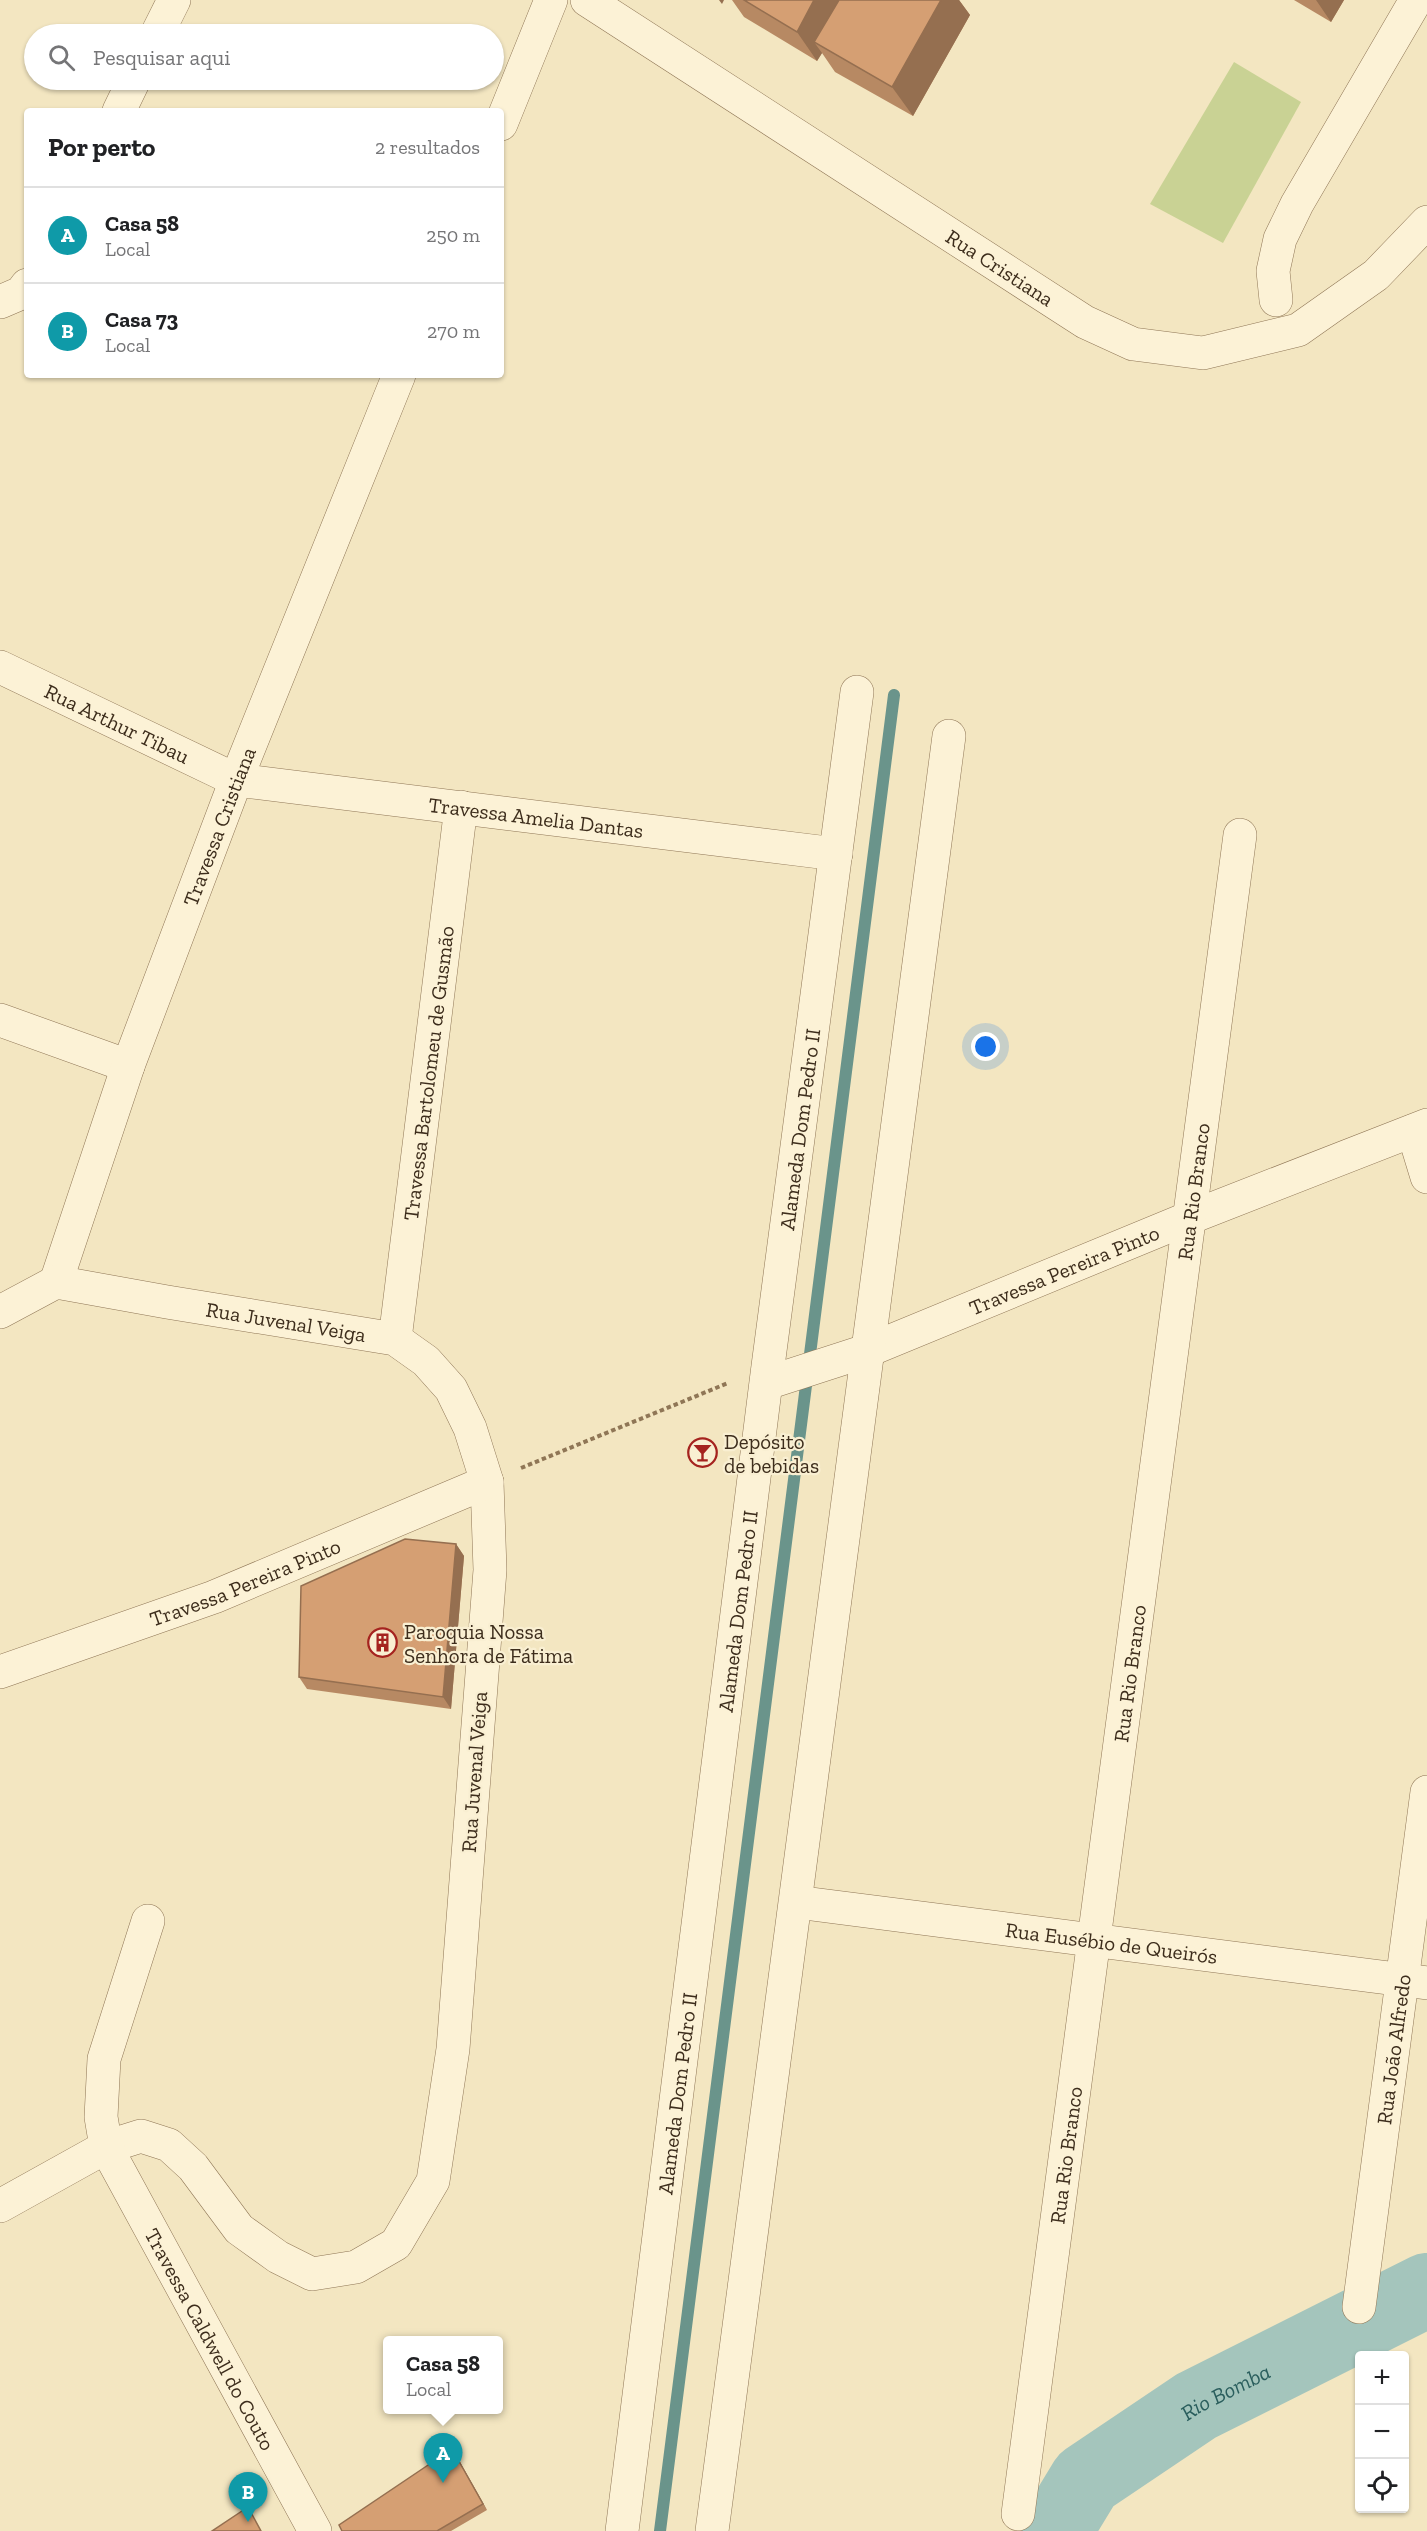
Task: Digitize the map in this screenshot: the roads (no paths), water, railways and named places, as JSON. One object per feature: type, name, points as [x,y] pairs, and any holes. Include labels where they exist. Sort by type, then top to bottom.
[{"type":"street","points":[[162,24],[174,0]]},
{"type":"street","points":[[504,117],[551,0]]},
{"type":"street","name":"Rua Cristiana","points":[[587,0],[1086,322],[1133,344],[1203,353],[1298,330],[1376,275],[1427,222]]},
{"type":"street","points":[[1276,300],[1273,271],[1280,239],[1297,204],[1416,0]]},
{"type":"street","points":[[120,108],[129,90]]},
{"type":"street","points":[[0,303],[21,293],[24,289]]},
{"type":"street","name":"Travessa Cristiana","points":[[56,1282],[128,1066],[236,780],[398,378]]},
{"type":"street","name":"Rua Arthur Tibau","points":[[0,667],[236,780]]},
{"type":"street","name":"Alameda Dom Pedro II","points":[[622,2531],[774,1376],[857,692]]},
{"type":"street","points":[[712,2531],[949,736]]},
{"type":"street","name":"Travessa Amelia Dantas","points":[[236,780],[836,854]]},
{"type":"street","name":"Travessa Bartolomeu de Gusmão","points":[[395,1339],[461,807]]},
{"type":"street","name":"Rua Rio Branco","points":[[1018,2514],[1240,835]]},
{"type":"street","points":[[0,1020],[128,1066]]},
{"type":"street","points":[[1420,1128],[1427,1177]]},
{"type":"street","name":"Travessa Pereira Pinto","points":[[869,1350],[1189,1218],[1420,1128]]},
{"type":"street","points":[[0,1312],[56,1282]]},
{"type":"street","name":"Rua Juvenal Veiga","points":[[0,2206],[106,2147],[141,2136],[169,2145],[193,2167],[239,2229],[278,2258],[312,2274],[356,2267],[396,2244],[433,2181],[453,2049],[490,1570],[487,1482],[470,1428],[451,1389],[426,1361],[395,1339],[56,1282]]},
{"type":"street","points":[[774,1376],[834,1362],[869,1350]]},
{"type":"street","name":"Travessa Pereira Pinto","points":[[0,1672],[214,1597],[487,1482]]},
{"type":"street","name":"Rua João Alfredo","points":[[1359,2307],[1414,1982],[1427,1792]]},
{"type":"street","name":"Rua Eusébio de Queirós","points":[[796,1902],[1414,1982]]},
{"type":"street","name":"Travessa Caldwell do Couto","points":[[148,1921],[104,2059],[101,2117],[106,2147],[315,2531]]},
{"type":"waterway","points":[[660,2531],[894,695]]},
{"type":"waterway","name":"Rio Bomba","points":[[1055,2531],[1086,2480],[1196,2406],[1427,2290]]},
{"type":"place","name":"Depósito de bebidas","points":[[703,1453]]},
{"type":"place","name":"Paroquia Nossa Senhora de Fátima","points":[[383,1643]]},
{"type":"place","name":"Casa 58","points":[[443,2483]]},
{"type":"place","name":"Casa 73","points":[[248,2522]]}]
